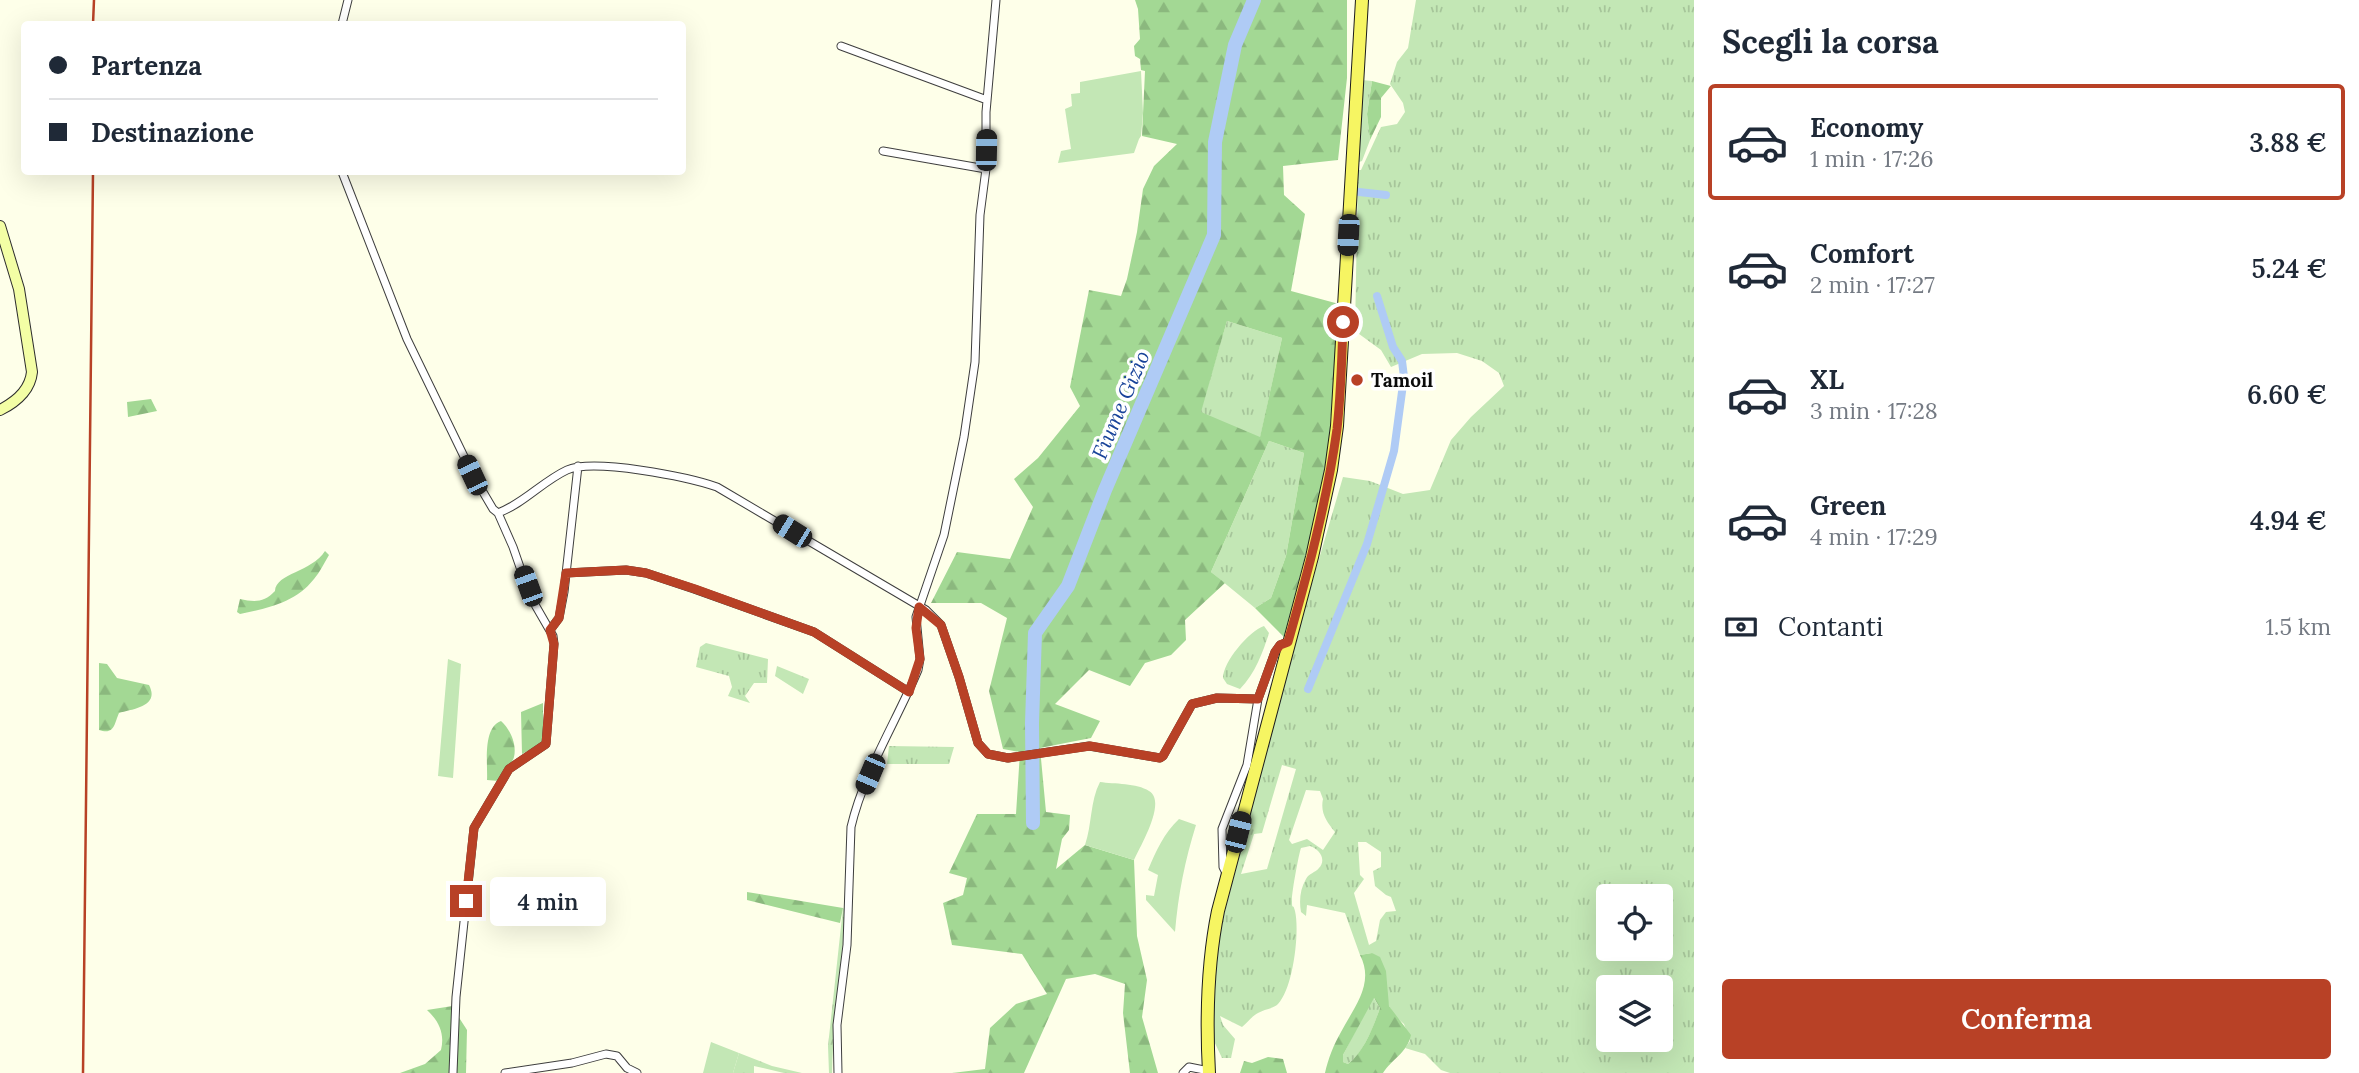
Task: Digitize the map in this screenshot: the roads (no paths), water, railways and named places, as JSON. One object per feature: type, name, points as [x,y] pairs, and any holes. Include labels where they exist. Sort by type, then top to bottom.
[{"type":"main road","points":[[1209,1072],[1207,993],[1210,948],[1251,766],[1312,557],[1331,470],[1337,426],[1357,164],[1362,0]]},
{"type":"main road","points":[[0,226],[19,289],[32,372],[31,380],[20,397],[0,410]]},
{"type":"street","points":[[343,21],[348,0]]},
{"type":"street","points":[[838,1073],[837,1025],[847,945],[851,827],[855,809],[909,692],[920,659],[916,628],[919,607],[944,535],[964,437],[975,362],[981,215],[986,169],[987,100],[996,0]]},
{"type":"street","points":[[841,46],[987,100]]},
{"type":"street","points":[[883,151],[986,169]]},
{"type":"street","points":[[343,175],[407,339],[472,475],[498,513],[530,596],[550,630],[554,644],[546,744],[509,769],[474,828],[456,997],[453,1073]]},
{"type":"street","points":[[498,513],[559,474],[578,466],[627,469],[717,487],[919,607],[941,625],[978,743],[988,754],[995,757],[1025,757],[1090,746],[1160,758],[1192,704],[1217,698],[1258,699]]},
{"type":"street","points":[[550,630],[559,618],[578,466]]},
{"type":"street","points":[[566,573],[626,570],[646,573],[695,589],[814,632],[909,692]]},
{"type":"street","points":[[1251,766],[1258,699],[1275,652],[1280,645],[1288,642]]},
{"type":"street","points":[[505,1073],[572,1063],[606,1054],[617,1056],[627,1068],[637,1073]]},
{"type":"street","points":[[1183,1073],[1189,1068],[1209,1072]]},
{"type":"waterway","name":"Fiume Gizio","points":[[1033,823],[1035,633],[1068,586],[1105,490],[1214,235],[1215,142],[1235,45],[1254,0]]},
{"type":"waterway","points":[[1359,192],[1386,195]]},
{"type":"waterway","points":[[1308,689],[1367,544],[1394,451],[1404,377],[1402,361],[1393,347],[1377,296]]},
{"type":"railway","points":[[93,21],[94,0]]},
{"type":"railway","points":[[83,1073],[93,175]]},
{"type":"place","name":"Tamoil","points":[[1357,380]]}]
